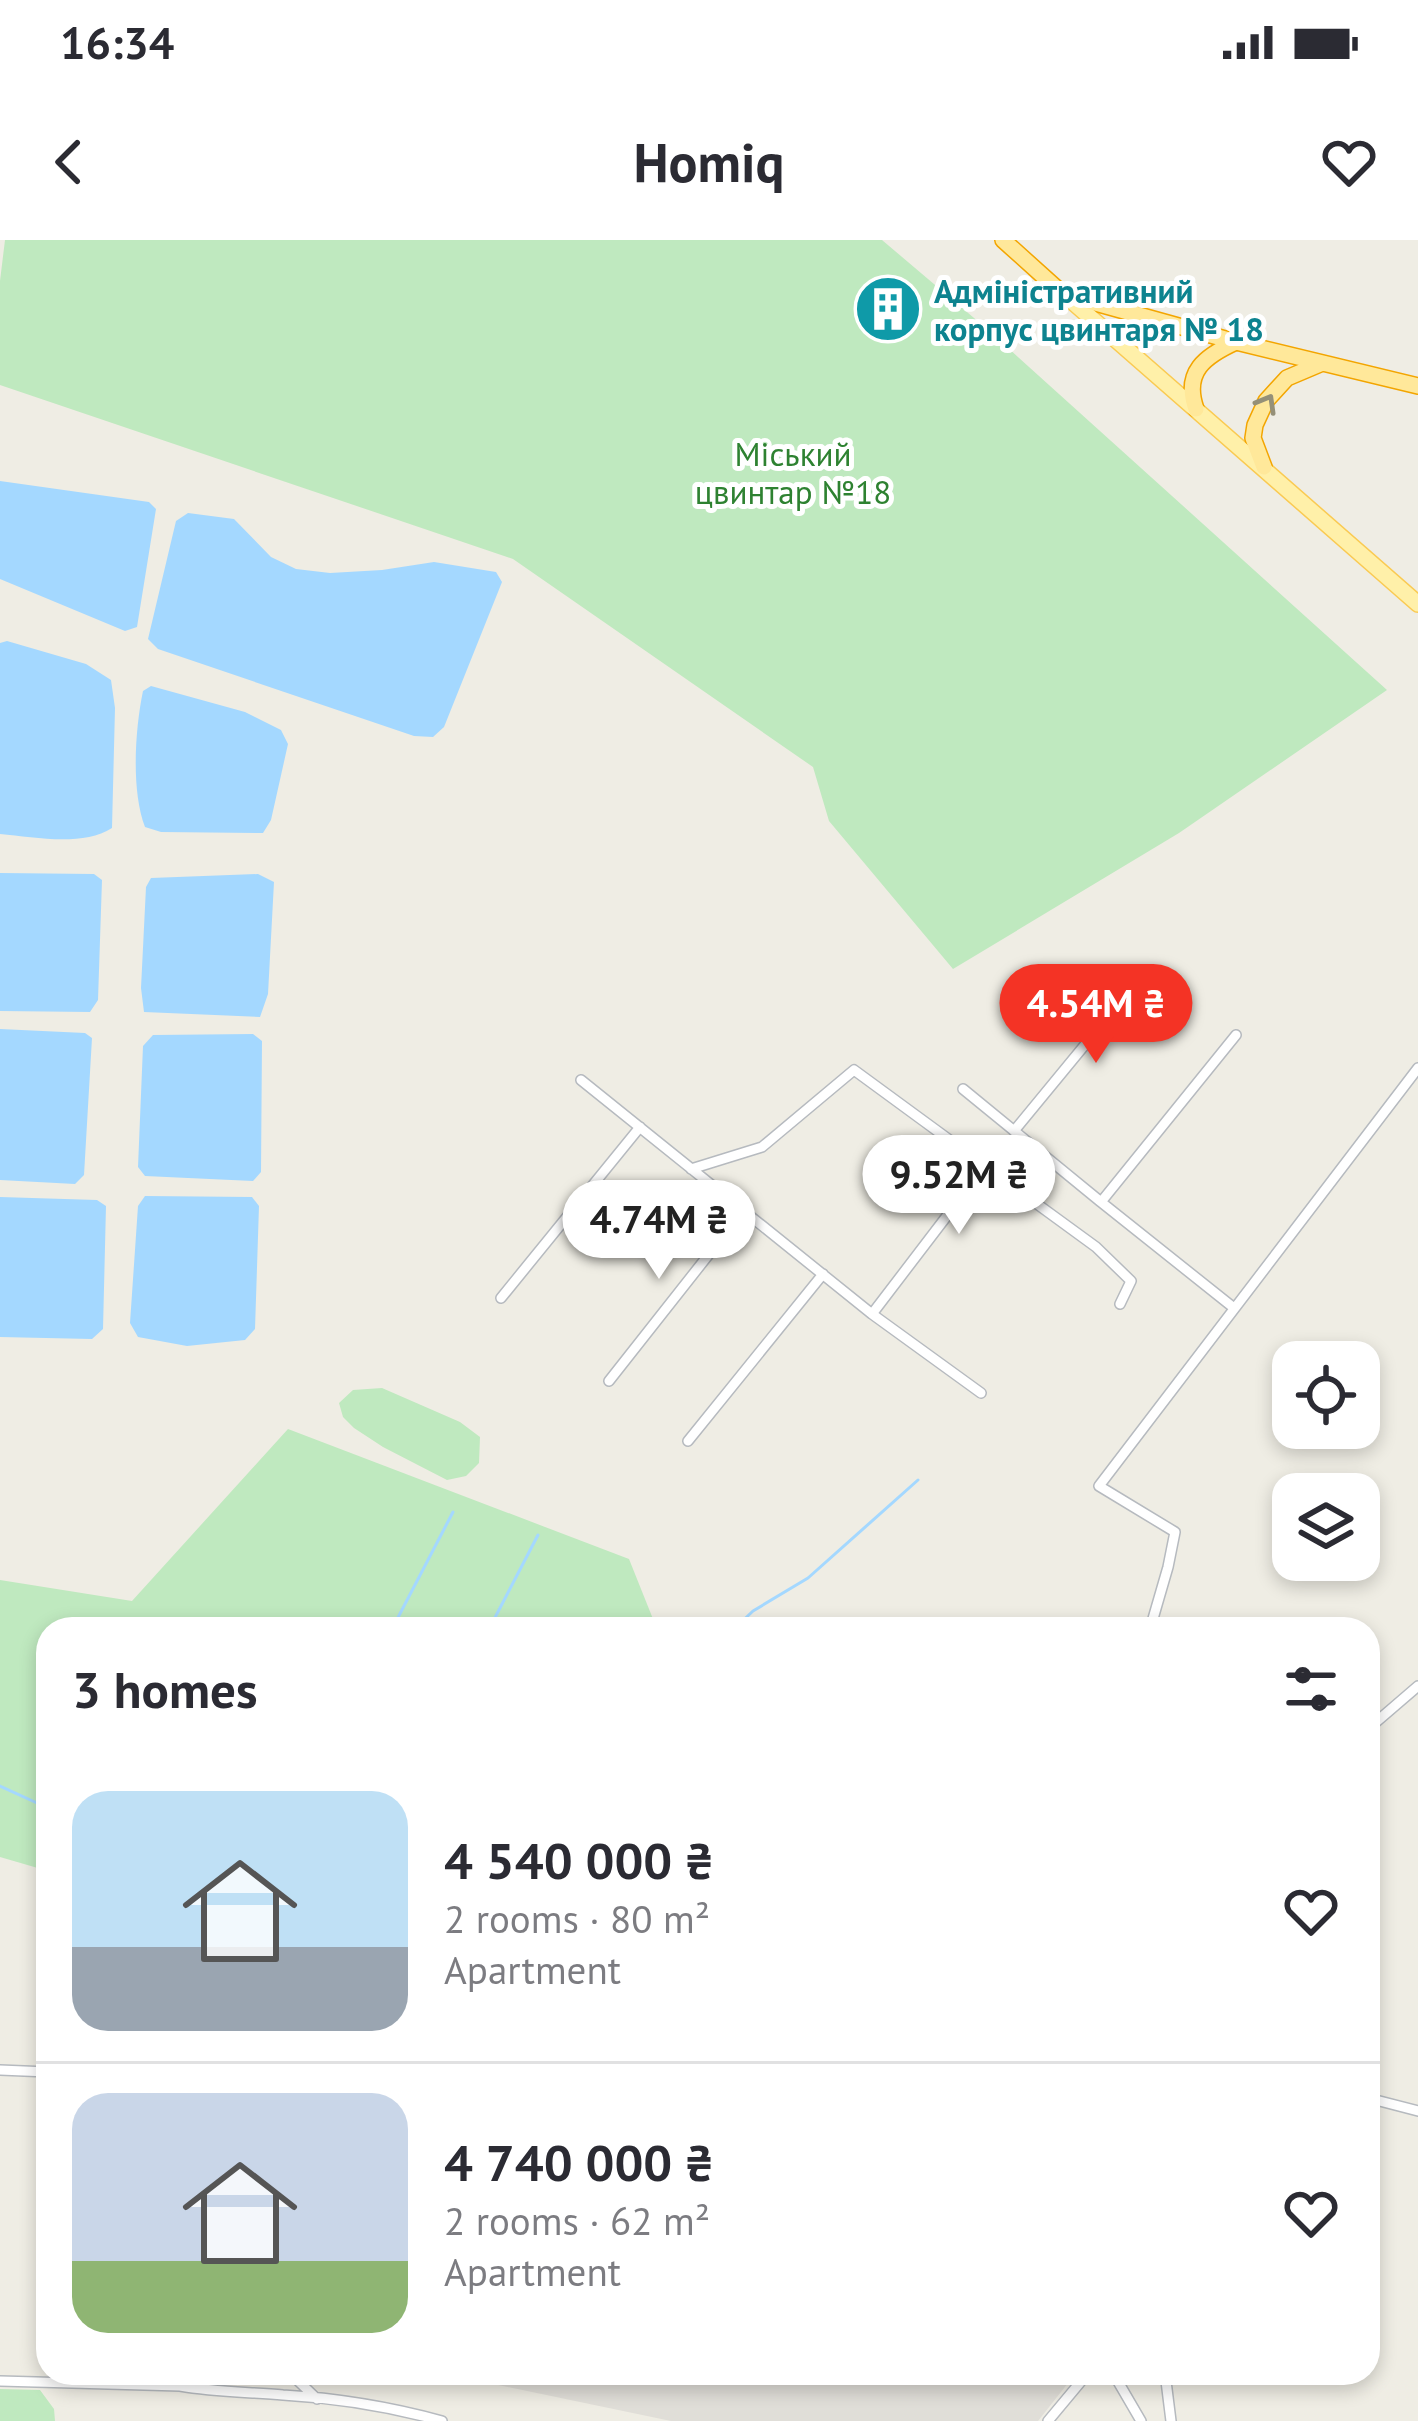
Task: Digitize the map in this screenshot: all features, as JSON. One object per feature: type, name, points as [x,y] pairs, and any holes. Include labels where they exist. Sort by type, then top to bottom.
[{"type":"highway","points":[[1003,240],[1064,294],[1236,343],[1418,386]]},
{"type":"highway","points":[[1196,409],[1192,381],[1201,364],[1236,343]]},
{"type":"highway","points":[[1264,467],[1253,438],[1266,401],[1287,378],[1320,364]]},
{"type":"main road","points":[[1064,294],[1418,604]]},
{"type":"street","points":[[1014,1131],[1144,973]]},
{"type":"street","points":[[1101,1202],[1236,1035]]},
{"type":"street","points":[[1154,1617],[1174,1532],[1099,1486],[1418,1068]]},
{"type":"street","points":[[691,1169],[762,1147],[854,1070],[1096,1246],[1131,1281],[1120,1304]]},
{"type":"street","points":[[581,1080],[872,1314],[981,1393]]},
{"type":"street","points":[[963,1089],[1234,1308]]},
{"type":"street","points":[[501,1298],[640,1127]]},
{"type":"street","points":[[872,1314],[985,1166]]},
{"type":"street","points":[[609,1381],[743,1211]]},
{"type":"street","points":[[688,1442],[823,1274]]},
{"type":"street","points":[[1380,1721],[1413,1698],[1418,1686]]},
{"type":"street","points":[[0,2070],[36,2072]]},
{"type":"street","points":[[1380,2101],[1418,2110]]},
{"type":"street","points":[[0,2381],[36,2382]]},
{"type":"street","points":[[144,2385],[316,2399],[402,2410],[442,2421]]},
{"type":"street","points":[[302,2385],[316,2399]]},
{"type":"street","points":[[1048,2421],[1078,2385]]},
{"type":"street","points":[[1120,2385],[1141,2421]]},
{"type":"street","points":[[1166,2385],[1171,2421]]},
{"type":"shaded area","points":[[498,2385],[1066,2385],[1038,2421],[671,2421]]},
{"type":"green space","name":"Міський цвинтар №18","points":[[5,240],[882,240],[1387,690],[1179,833],[953,969],[829,821],[813,767],[513,559],[0,385]]},
{"type":"green space","points":[[382,1388],[460,1422],[480,1437],[479,1463],[466,1476],[447,1480],[354,1428],[343,1417],[339,1403],[353,1390]]},
{"type":"green space","points":[[288,1429],[629,1559],[652,1617],[36,1617],[36,1868],[0,1857],[0,1580],[132,1601]]},
{"type":"green space","points":[[0,2389],[40,2390],[54,2409],[55,2421],[0,2421]]},
{"type":"water","points":[[0,481],[149,502],[156,509],[137,627],[125,631],[0,579]]},
{"type":"water","points":[[188,513],[234,519],[271,557],[296,569],[330,573],[434,562],[496,572],[502,582],[444,727],[433,737],[414,736],[158,649],[148,639],[176,521]]},
{"type":"water","points":[[7,641],[86,664],[111,680],[115,708],[112,828],[73,839],[0,834],[0,643]]},
{"type":"water","points":[[151,686],[245,712],[281,730],[288,744],[271,820],[263,833],[161,832],[145,827],[136,778],[136,741],[143,691]]},
{"type":"water","points":[[0,873],[94,874],[102,880],[98,1000],[90,1012],[0,1011]]},
{"type":"water","points":[[258,874],[274,882],[268,994],[260,1017],[144,1012],[146,887],[151,878]]},
{"type":"water","points":[[0,1029],[85,1033],[92,1038],[84,1175],[75,1184],[0,1180]]},
{"type":"water","points":[[253,1034],[262,1041],[261,1172],[253,1181],[145,1176],[138,1167],[143,1046],[153,1035]]},
{"type":"water","points":[[145,1196],[252,1197],[259,1206],[255,1329],[245,1340],[187,1346],[138,1337],[130,1323],[138,1206]]},
{"type":"water","points":[[0,1197],[97,1200],[106,1206],[103,1329],[92,1339],[0,1337]]},
{"type":"waterway","points":[[747,1617],[808,1578],[918,1480]]},
{"type":"waterway","points":[[398,1617],[453,1512]]},
{"type":"waterway","points":[[495,1617],[538,1535]]},
{"type":"waterway","points":[[0,1786],[36,1802]]},
{"type":"place","name":"Адміністративний корпус цвинтаря № 18","points":[[888,309]]}]
